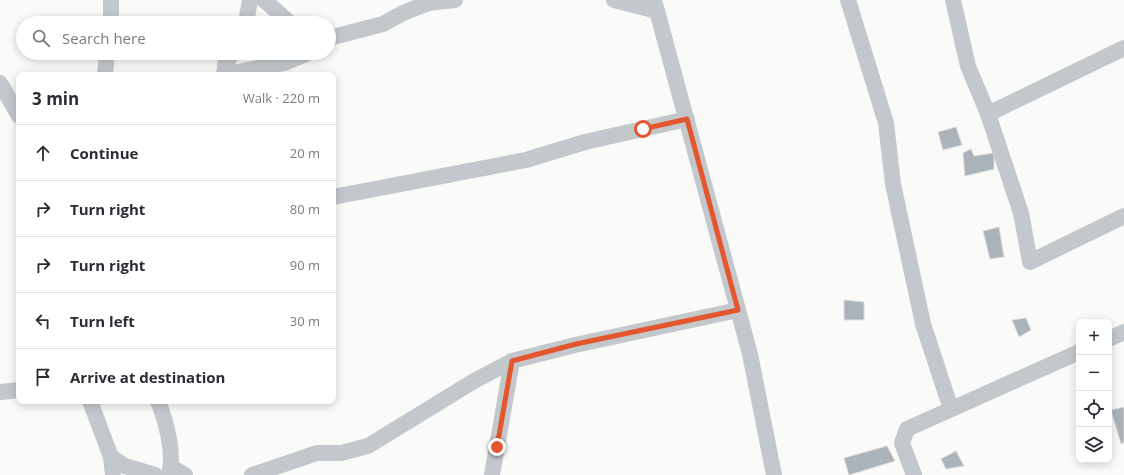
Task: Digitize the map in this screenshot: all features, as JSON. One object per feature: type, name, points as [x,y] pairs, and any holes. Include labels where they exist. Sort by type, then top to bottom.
[{"type":"street","points":[[111,0],[111,16]]},
{"type":"street","points":[[247,16],[250,0]]},
{"type":"street","points":[[264,0],[282,16]]},
{"type":"street","points":[[614,0],[656,5],[750,354],[772,474]]},
{"type":"street","points":[[848,0],[886,123],[893,184],[923,324],[951,409]]},
{"type":"street","points":[[953,0],[968,66],[988,114],[1021,213],[1030,262],[1124,216]]},
{"type":"street","points":[[336,36],[383,24],[402,6],[446,1]]},
{"type":"street","points":[[988,114],[1124,48]]},
{"type":"street","points":[[105,72],[106,60]]},
{"type":"street","points":[[224,72],[225,64],[228,60]]},
{"type":"street","points":[[239,72],[284,63],[291,60]]},
{"type":"street","points":[[0,83],[16,111]]},
{"type":"street","points":[[336,196],[526,160],[585,142],[687,119]]},
{"type":"street","points":[[252,475],[317,453],[341,453],[368,446],[474,381],[512,361],[576,344],[738,310]]},
{"type":"street","points":[[1112,338],[1124,332]]},
{"type":"street","points":[[914,475],[902,443],[907,429],[1076,353]]},
{"type":"street","points":[[492,475],[512,361]]},
{"type":"street","points":[[0,392],[16,390]]},
{"type":"street","points":[[91,404],[111,458],[113,475]]},
{"type":"street","points":[[159,404],[166,420],[170,471],[186,475]]},
{"type":"street","points":[[111,458],[125,466],[155,475]]},
{"type":"building","points":[[956,127],[962,145],[943,150],[938,132]]},
{"type":"building","points":[[971,149],[974,156],[994,153],[994,169],[965,176],[963,153]]},
{"type":"building","points":[[999,227],[1004,257],[990,259],[983,231]]},
{"type":"building","points":[[844,300],[864,302],[864,320],[844,320]]},
{"type":"building","points":[[1026,318],[1031,330],[1019,337],[1012,320]]},
{"type":"building","points":[[1124,407],[1124,442],[1121,444],[1112,413],[1112,410]]},
{"type":"building","points":[[887,446],[895,461],[849,475],[844,458]]},
{"type":"building","points":[[956,451],[964,466],[946,469],[941,459]]},
{"type":"route","points":[[497,447],[512,361],[576,344],[738,310],[687,119],[643,129]]}]
